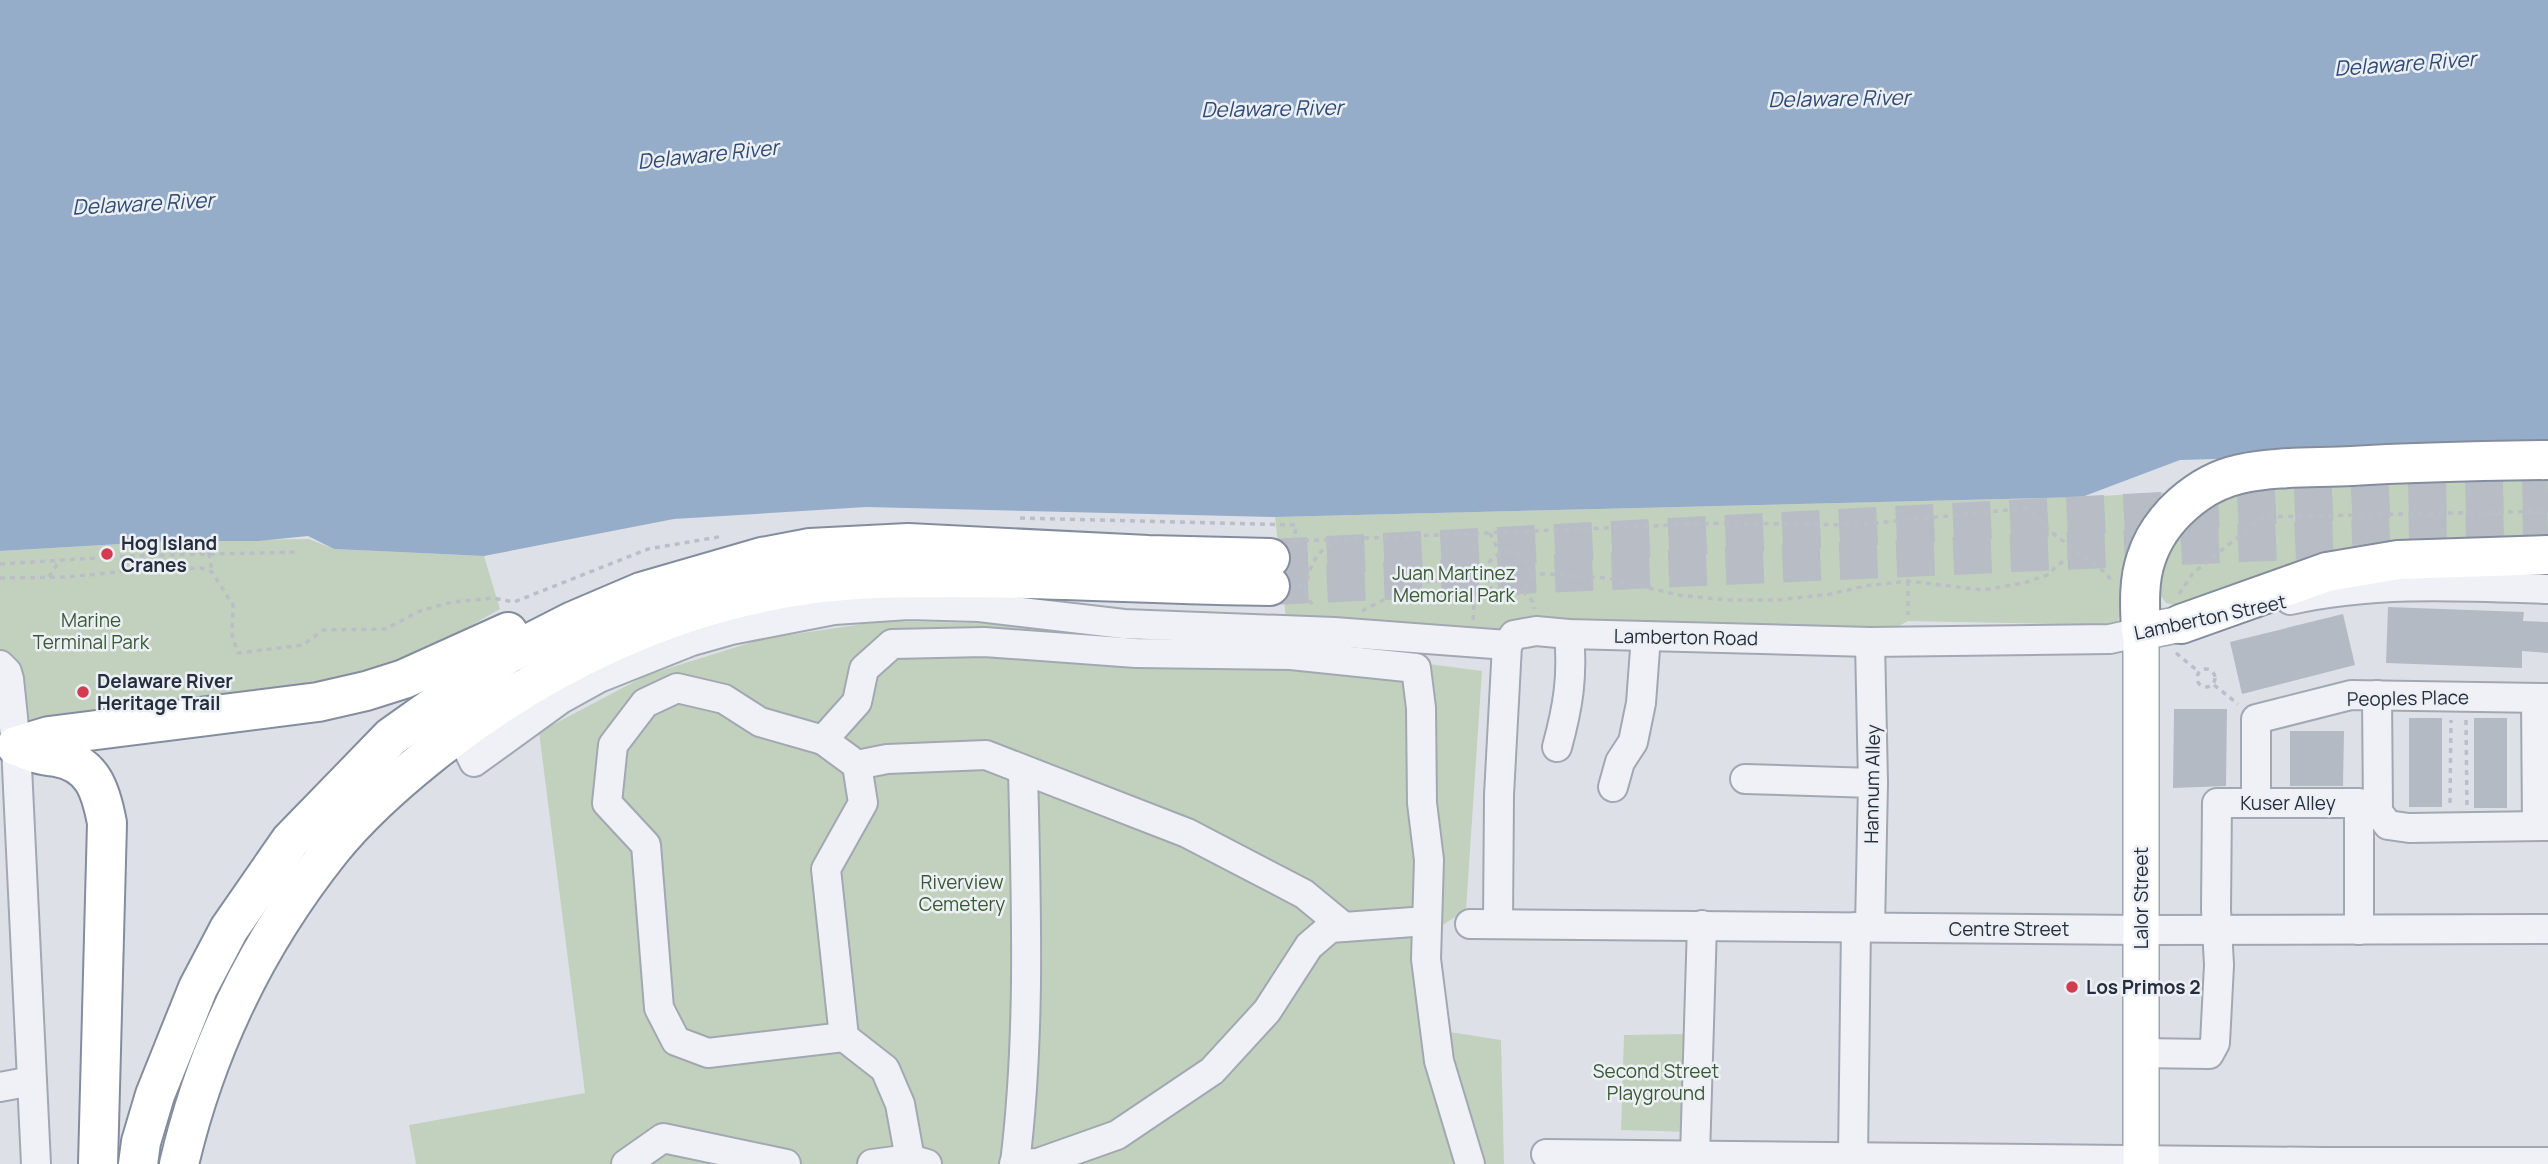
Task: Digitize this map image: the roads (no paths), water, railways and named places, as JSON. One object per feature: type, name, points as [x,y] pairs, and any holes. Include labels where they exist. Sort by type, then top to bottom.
[{"type":"highway","points":[[2548,460],[2438,461],[2259,470],[2217,481],[2192,496],[2169,515],[2146,558],[2140,597],[2168,626],[2327,572],[2398,560],[2548,555]]},
{"type":"highway","points":[[138,1164],[141,1142],[155,1095],[198,988],[229,929],[290,841],[391,737],[508,654],[573,621],[641,592],[762,557],[810,548],[908,543],[1149,555],[1288,567],[1147,584],[1022,578],[850,580],[751,595],[660,622],[590,651],[528,686],[459,732],[387,791],[331,850],[291,905],[239,993],[216,1042],[201,1084],[179,1164]]},
{"type":"highway","points":[[8,746],[49,736],[318,702],[366,691],[404,679],[493,640],[567,603],[641,592]]},
{"type":"highway","points":[[8,746],[35,755],[58,757],[76,764],[99,787],[102,795],[107,823],[97,1164]]},
{"type":"main road","name":"Lalor Street","points":[[2141,1162],[2141,930],[2168,626]]},
{"type":"street","name":"Lamberton Street","points":[[1870,642],[2110,639],[2319,593],[2424,584],[2548,589]]},
{"type":"street","points":[[459,732],[474,762],[561,699],[599,678],[648,658],[731,630],[834,610],[866,607],[908,604],[979,607],[1124,624],[1334,632],[1507,645],[1499,795],[1498,923]]},
{"type":"street","name":"Lamberton Road","points":[[1507,645],[1514,635],[1536,631],[1870,642]]},
{"type":"street","points":[[1557,747],[1569,698],[1572,670],[1569,634]]},
{"type":"street","points":[[1613,787],[1620,762],[1633,742],[1640,703],[1646,636]]},
{"type":"street","points":[[823,740],[857,702],[864,669],[892,644],[984,642],[1136,653],[1291,655],[1416,668],[1421,708],[1422,803],[1429,860],[1426,959],[1439,1061],[1469,1164]]},
{"type":"street","name":"Hannum Alley","points":[[1853,1157],[1863,927],[1873,783],[1870,642]]},
{"type":"street","points":[[3,683],[36,1164]]},
{"type":"street","points":[[844,1037],[826,869],[863,803],[857,765],[823,740],[760,722],[724,699],[677,688],[645,703],[612,745],[607,803],[646,845],[659,1008],[676,1041],[708,1053],[844,1037],[885,1069],[900,1104],[918,1161],[872,1164]]},
{"type":"street","name":"Peoples Place","points":[[2256,788],[2256,719],[2351,695],[2542,698]]},
{"type":"street","points":[[2377,695],[2378,812],[2388,825],[2409,828],[2542,826],[2542,698]]},
{"type":"street","points":[[857,765],[887,759],[986,755],[1187,833],[1304,894],[1344,927]]},
{"type":"street","points":[[1023,770],[1026,897],[1023,1096],[1014,1163],[1038,1163],[1117,1135],[1212,1072],[1267,1011],[1309,946],[1330,928],[1427,921]]},
{"type":"street","points":[[1745,779],[1873,783]]},
{"type":"street","name":"Kuser Alley","points":[[2216,928],[2217,803],[2359,803],[2359,930]]},
{"type":"street","name":"Centre Street","points":[[1470,924],[2141,930],[2548,929]]},
{"type":"street","points":[[1695,1156],[1702,925]]},
{"type":"street","points":[[2140,1053],[2209,1054],[2215,1043],[2219,965],[2216,928]]},
{"type":"street","points":[[0,1087],[32,1082]]},
{"type":"street","points":[[626,1164],[663,1138],[786,1164]]},
{"type":"street","points":[[1546,1154],[2141,1162],[2548,1162]]},
{"type":"water","name":"Delaware River","points":[[0,0],[2548,0],[2548,450],[2180,460],[2082,497],[1275,517],[866,507],[674,519],[484,556],[334,549],[308,536],[258,541],[172,541],[0,551]]},
{"type":"tunnel","points":[[1270,558],[2408,498],[2548,494]]},
{"type":"tunnel","points":[[1270,586],[2548,532]]},
{"type":"place","name":"Hog Island Cranes","points":[[107,554]]},
{"type":"place","name":"Delaware River Heritage Trail","points":[[83,692]]},
{"type":"place","name":"Los Primos 2","points":[[2072,987]]},
{"type":"park label","name":"Juan Martinez Memorial Park","points":[[1454,584]]},
{"type":"park label","name":"Marine Terminal Park","points":[[91,631]]},
{"type":"park label","name":"Riverview Cemetery","points":[[962,893]]},
{"type":"park label","name":"Second Street Playground","points":[[1656,1082]]}]
